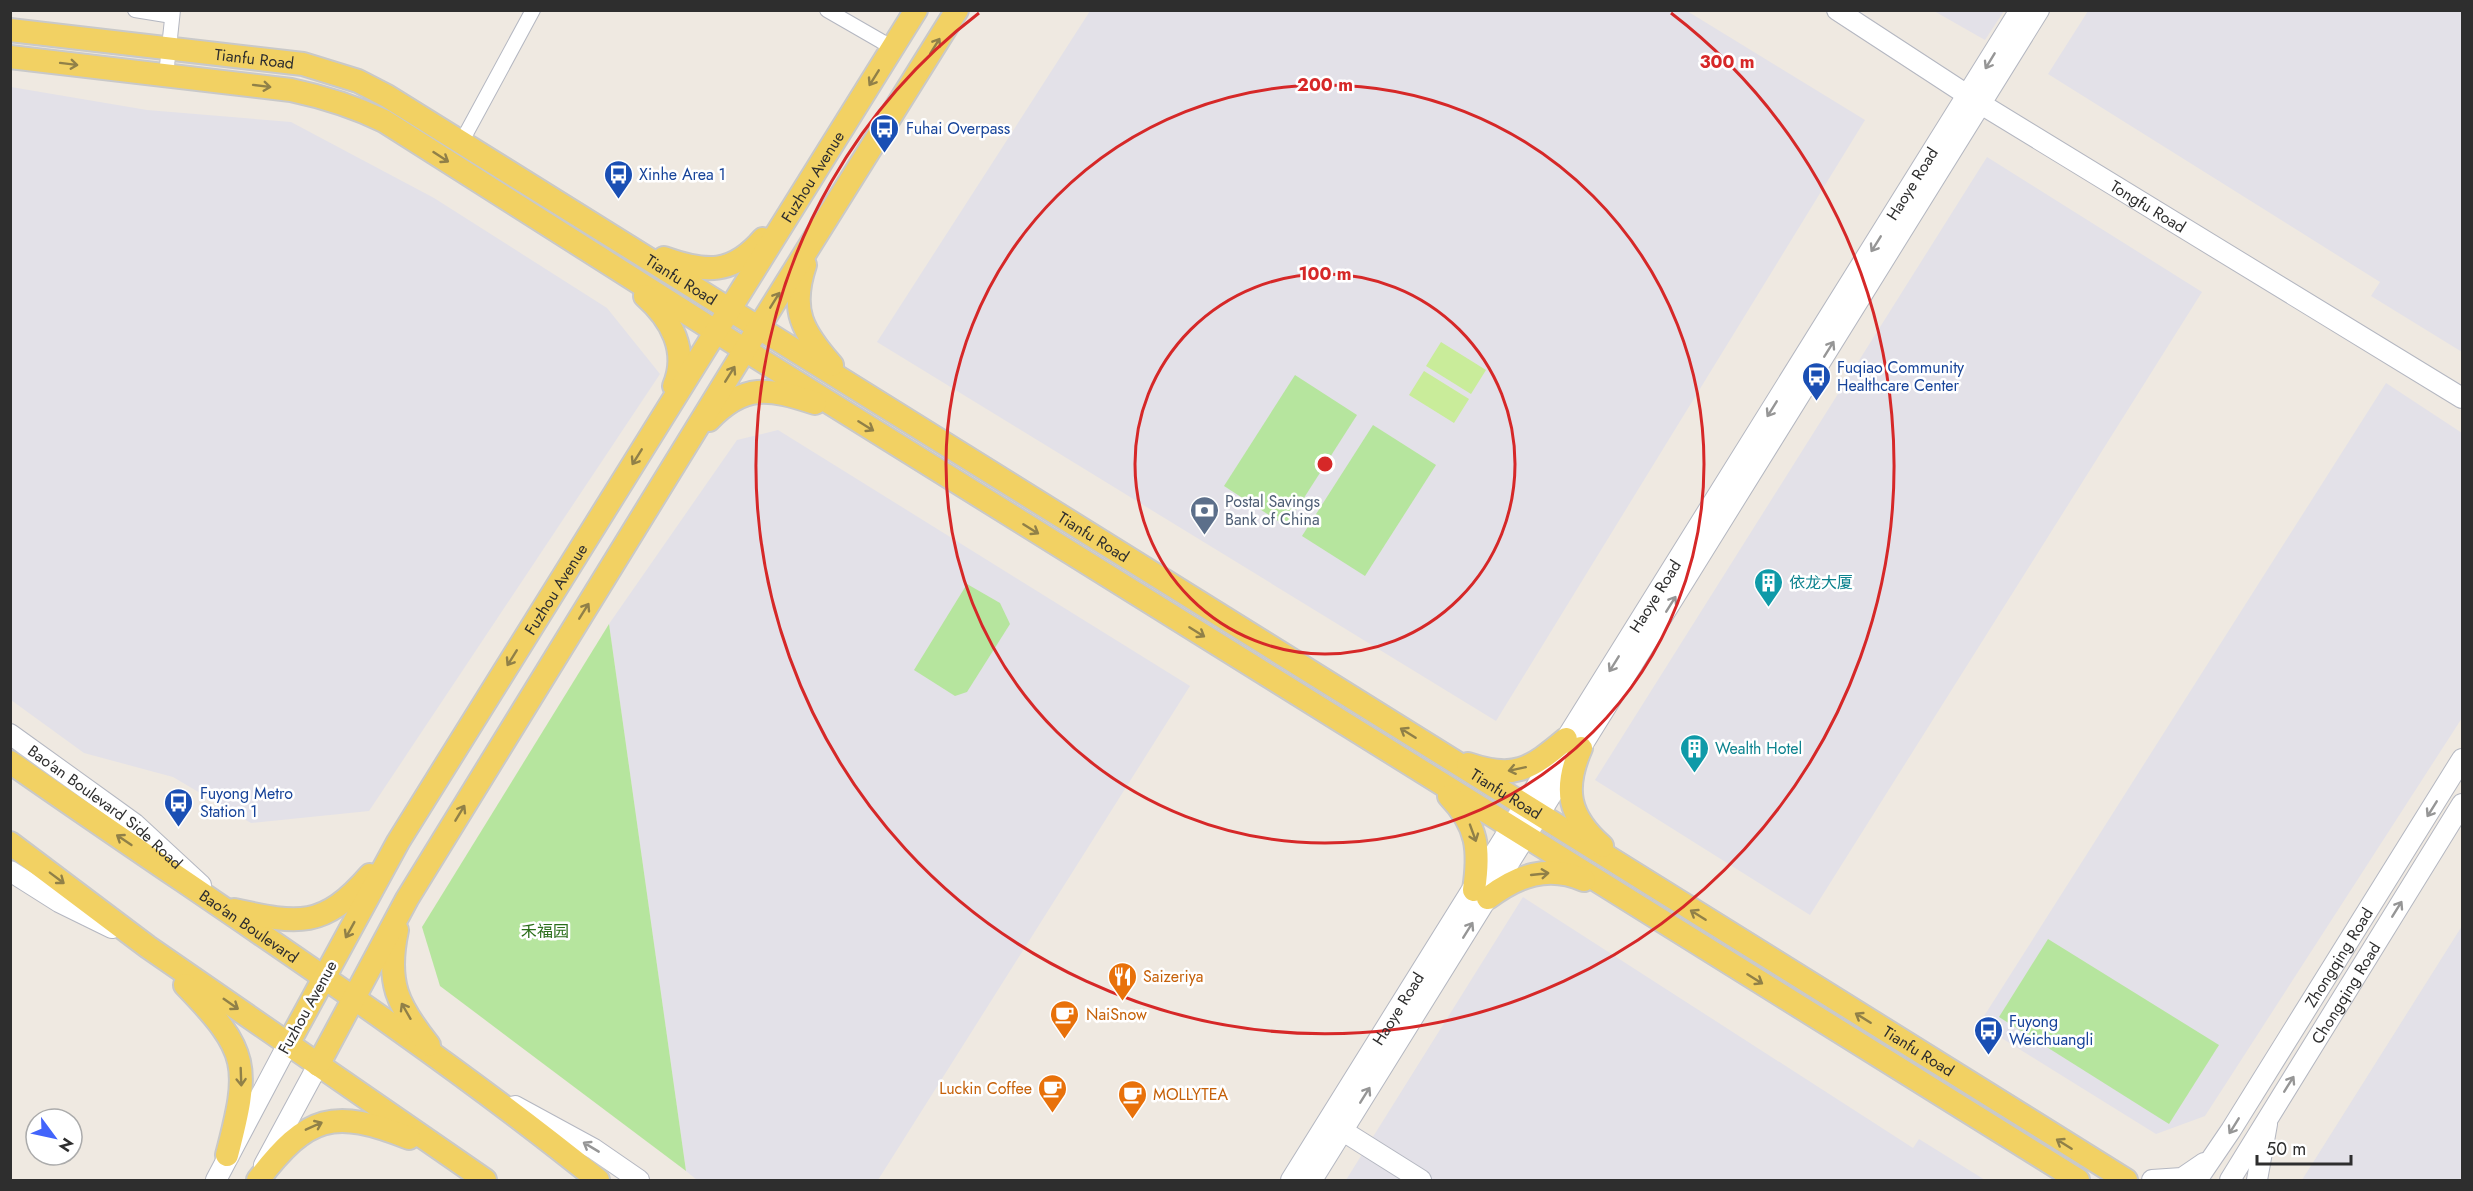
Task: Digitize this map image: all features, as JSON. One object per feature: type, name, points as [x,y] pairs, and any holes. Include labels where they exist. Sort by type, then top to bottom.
[{"type":"main road","name":"Fuzhou Avenue","points":[[288,1044],[402,834],[916,10]]},
{"type":"main road","name":"Fuzhou Avenue","points":[[318,1065],[407,899],[820,228],[957,10]]},
{"type":"main road","name":"Tianfu Road","points":[[10,30],[303,64],[332,71],[387,96],[2120,1177]]},
{"type":"main road","name":"Tianfu Road","points":[[10,57],[291,90],[358,108],[406,135],[843,412],[2078,1180]]},
{"type":"main road","points":[[629,246],[696,268],[718,269],[736,263],[754,249],[793,207]]},
{"type":"main road","points":[[820,228],[804,268],[798,293],[799,315],[806,333],[849,384]]},
{"type":"main road","points":[[613,267],[650,300],[670,324],[678,342],[680,360],[676,382],[658,422]]},
{"type":"main road","points":[[691,438],[721,407],[744,393],[764,390],[790,395],[843,412]]},
{"type":"main road","points":[[1440,753],[1492,770],[1515,771],[1535,764],[1574,744]]},
{"type":"main road","points":[[1574,744],[1570,796],[1575,809],[1592,837],[1632,873]]},
{"type":"main road","name":"Bao'an Boulevard","points":[[10,762],[354,999],[456,1072],[598,1180]]},
{"type":"main road","points":[[1423,773],[1450,797],[1467,817],[1477,844],[1481,894],[1524,876],[1561,873],[1579,877],[1620,896]]},
{"type":"main road","points":[[225,908],[296,921],[322,915],[352,896],[402,834],[439,847]]},
{"type":"main road","points":[[10,843],[148,947],[485,1180]]},
{"type":"main road","points":[[407,899],[393,947],[392,965],[395,988],[419,1032],[434,1051],[456,1072]]},
{"type":"main road","points":[[148,947],[207,1007],[231,1038],[237,1052],[242,1072],[241,1093],[227,1155]]},
{"type":"main road","points":[[257,1180],[288,1145],[304,1131],[320,1123],[335,1120],[377,1126],[414,1140],[458,1162]]},
{"type":"street","points":[[135,10],[173,13],[166,75]]},
{"type":"street","points":[[462,141],[533,10]]},
{"type":"street","points":[[827,10],[853,16],[893,48]]},
{"type":"street","name":"Tongfu Road","points":[[1837,10],[2463,389]]},
{"type":"street","name":"Tongfu Road","points":[[1855,10],[1977,95],[2463,398]]},
{"type":"street","name":"Haoye Road","points":[[1977,95],[2020,10]]},
{"type":"street","name":"Haoye Road","points":[[1312,1180],[1532,811],[1977,95],[2039,10]]},
{"type":"street","name":"Bao'an Boulevard Side Road","points":[[10,734],[135,824],[225,908]]},
{"type":"street","name":"Zhongqing Road","points":[[2213,1156],[2463,759]]},
{"type":"street","name":"Chongqing Road","points":[[2230,1180],[2463,804]]},
{"type":"street","points":[[10,871],[60,902],[148,947]]},
{"type":"street","name":"Haoye Road","points":[[1291,1180],[1481,894]]},
{"type":"street","name":"Fuzhou Avenue","points":[[216,1180],[227,1155],[288,1044]]},
{"type":"street","name":"Fuzhou Avenue","points":[[257,1180],[318,1065]]},
{"type":"street","points":[[456,1072],[594,1149],[639,1180]]},
{"type":"street","points":[[2257,1180],[2263,1157],[2267,1119]]},
{"type":"street","points":[[1343,1131],[1421,1180]]},
{"type":"street","points":[[2152,1180],[2182,1178],[2213,1156]]},
{"type":"street","points":[[2197,1180],[2213,1156]]},
{"type":"street","points":[[458,1162],[477,1180]]},
{"type":"street","points":[[2120,1177],[2143,1180]]},
{"type":"shaded area","points":[[1090,11],[1687,11],[1865,120],[1496,721],[877,342]]},
{"type":"shaded area","points":[[1934,11],[2004,11],[1985,40]]},
{"type":"shaded area","points":[[2088,11],[2462,11],[2462,352],[2371,296],[2380,282],[2048,74]]},
{"type":"shaded area","points":[[11,87],[147,110],[291,122],[434,198],[607,308],[660,374],[369,811],[251,823],[173,777],[84,753],[11,700]]},
{"type":"shaded area","points":[[1987,157],[2202,292],[1810,915],[1595,780]]},
{"type":"shaded area","points":[[2386,383],[2462,433],[2462,718],[2205,1116],[2156,1134],[1979,1024]]},
{"type":"shaded area","points":[[778,430],[1190,686],[878,1180],[697,1180],[686,1171],[609,624],[737,440]]},
{"type":"shaded area","points":[[1523,897],[1913,1148],[1919,1139],[1985,1180],[1346,1180]]},
{"type":"shaded area","points":[[2462,926],[2462,1180],[2302,1180]]},
{"type":"green space","points":[[1441,342],[1486,370],[1471,394],[1426,366]]},
{"type":"green space","points":[[1424,371],[1469,399],[1454,423],[1409,395]]},
{"type":"green space","points":[[1295,375],[1357,415],[1286,526],[1224,486]]},
{"type":"green space","points":[[1373,425],[1436,465],[1365,576],[1302,536]]},
{"type":"green space","points":[[967,584],[1000,603],[1010,624],[967,692],[955,696],[914,670]]},
{"type":"green space","name":"禾福园","points":[[609,624],[686,1171],[440,986],[422,927]]},
{"type":"green space","points":[[2048,939],[2219,1045],[2169,1124],[1999,1017]]},
{"type":"place","name":"Fuhai Overpass","points":[[885,154]]},
{"type":"place","name":"Xinhe Area 1","points":[[618,200]]},
{"type":"place","name":"Fuqiao Community Healthcare Center","points":[[1816,402]]},
{"type":"place","name":"Postal Savings Bank of China","points":[[1204,536]]},
{"type":"place","name":"依龙大厦","points":[[1768,608]]},
{"type":"place","name":"Wealth Hotel","points":[[1694,774]]},
{"type":"place","name":"Fuyong Metro Station 1","points":[[179,828]]},
{"type":"place","name":"Saizeriya","points":[[1122,1002]]},
{"type":"place","name":"NaiSnow","points":[[1065,1040]]},
{"type":"place","name":"Fuyong Weichuangli","points":[[1988,1056]]},
{"type":"place","name":"Luckin Coffee","points":[[1053,1114]]},
{"type":"place","name":"MOLLYTEA","points":[[1132,1120]]}]
